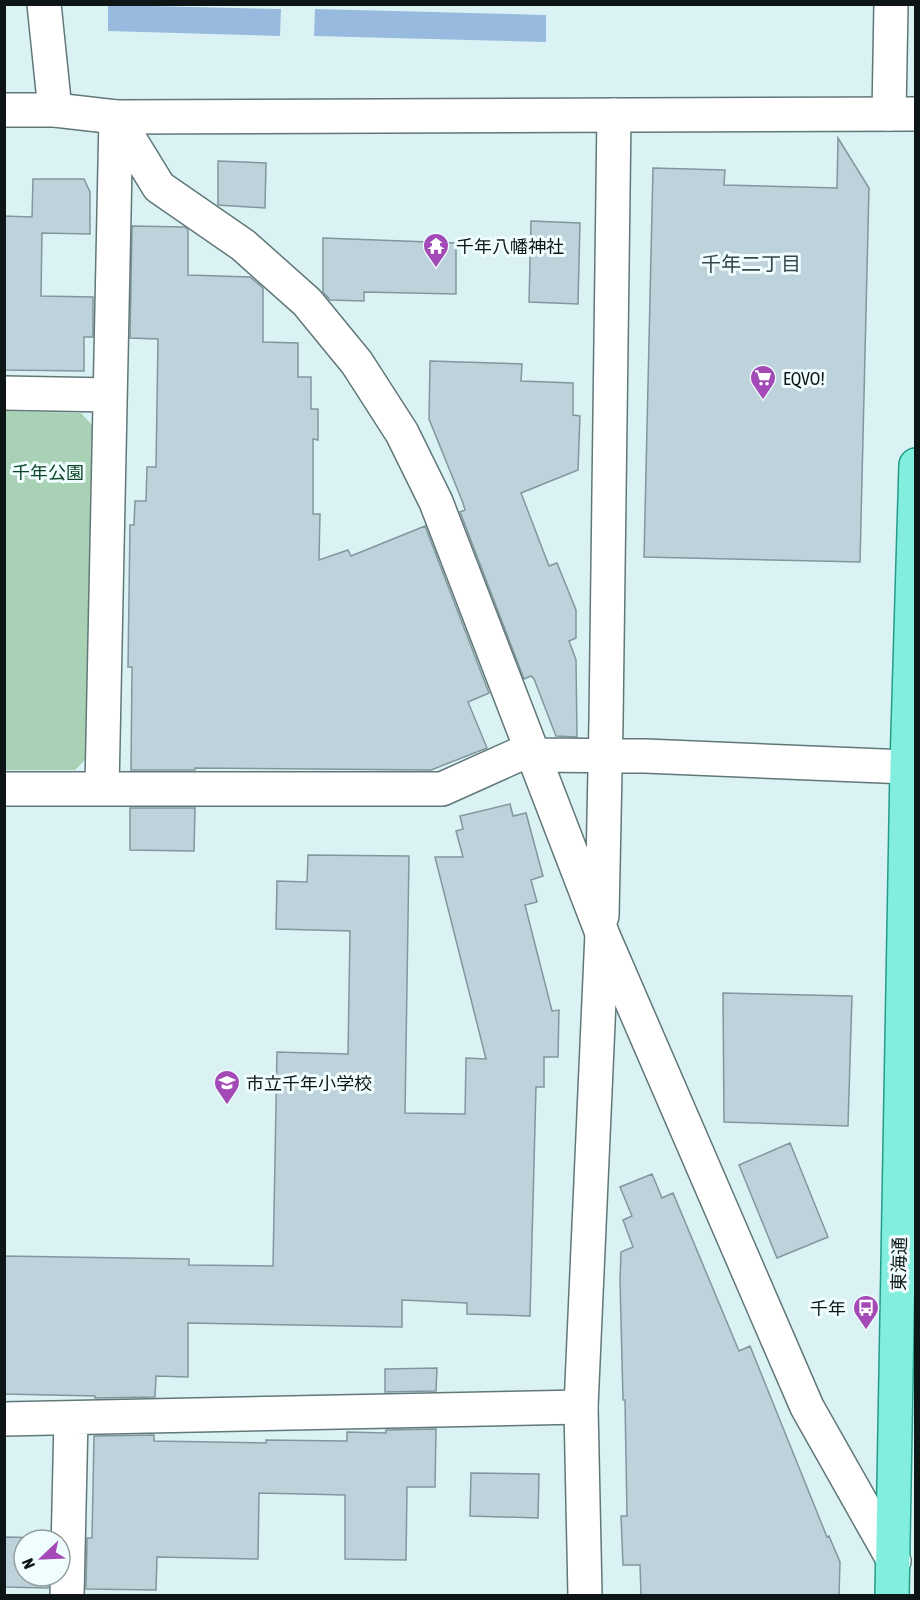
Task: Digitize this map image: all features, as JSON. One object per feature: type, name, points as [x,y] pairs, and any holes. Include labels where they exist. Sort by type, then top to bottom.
[{"type":"main road","name":"東海通","points":[[892,1596],[915,465]]},
{"type":"street","points":[[44,4],[55,110]]},
{"type":"street","points":[[4,110],[55,110],[116,117],[902,114],[891,4]]},
{"type":"street","points":[[585,1596],[580,1407],[602,933],[614,115]]},
{"type":"street","points":[[102,788],[116,117]]},
{"type":"street","points":[[116,117],[159,187],[243,245],[307,302],[357,363],[402,433],[436,502],[602,933],[807,1407],[894,1562]]},
{"type":"street","points":[[4,393],[110,395]]},
{"type":"street","points":[[4,789],[442,789],[532,752],[605,757],[645,756],[908,766]]},
{"type":"street","points":[[4,1419],[580,1407]]},
{"type":"street","points":[[67,1596],[71,1418]]},
{"type":"green space","name":"千年公園","points":[[5,411],[81,413],[93,426],[88,757],[75,770],[5,770]]},
{"type":"water","points":[[108,5],[281,9],[280,36],[108,31]]},
{"type":"water","points":[[315,9],[546,15],[546,42],[314,36]]},
{"type":"building","points":[[838,138],[869,188],[860,562],[644,557],[653,168],[725,170],[724,185],[837,188]]},
{"type":"building","points":[[218,161],[266,163],[265,208],[218,205]]},
{"type":"building","points":[[33,179],[84,179],[90,192],[90,234],[42,233],[41,296],[93,297],[93,337],[84,337],[84,371],[4,370],[4,216],[32,217]]},
{"type":"building","points":[[531,221],[580,223],[578,304],[529,302]]},
{"type":"building","points":[[132,226],[185,227],[188,230],[188,275],[250,277],[263,288],[263,342],[298,343],[298,377],[311,377],[311,409],[318,409],[318,440],[313,439],[313,514],[320,514],[319,560],[348,550],[351,556],[425,526],[489,693],[468,702],[487,748],[431,770],[195,768],[195,770],[131,770],[132,667],[128,667],[130,525],[134,525],[135,501],[146,501],[147,467],[156,467],[158,339],[130,338]]},
{"type":"building","points":[[323,238],[456,243],[456,294],[364,292],[364,301],[330,300],[323,292]]},
{"type":"building","points":[[430,361],[522,364],[521,381],[573,383],[573,415],[580,416],[578,470],[521,493],[549,566],[557,563],[576,610],[576,638],[569,641],[576,660],[577,737],[556,736],[534,679],[531,676],[524,679],[460,512],[465,510],[463,503],[429,419]]},
{"type":"building","points":[[510,804],[513,816],[526,813],[543,876],[531,880],[537,902],[525,905],[552,1011],[559,1010],[558,1057],[544,1057],[544,1087],[536,1087],[530,1316],[467,1314],[467,1303],[402,1300],[402,1327],[188,1323],[188,1377],[156,1376],[155,1397],[95,1398],[95,1396],[4,1394],[4,1256],[189,1259],[189,1265],[273,1266],[277,1052],[348,1054],[350,931],[276,929],[277,881],[307,882],[308,855],[409,856],[405,1113],[465,1114],[466,1058],[486,1059],[435,857],[463,857],[456,831],[463,829],[460,816]]},
{"type":"building","points":[[130,808],[195,808],[194,851],[130,850]]},
{"type":"building","points":[[723,993],[852,996],[848,1126],[724,1122]]},
{"type":"building","points":[[790,1143],[828,1237],[777,1258],[739,1165]]},
{"type":"building","points":[[652,1174],[662,1198],[673,1193],[739,1351],[750,1346],[827,1537],[829,1536],[840,1562],[839,1596],[641,1596],[640,1565],[623,1565],[621,1516],[627,1516],[620,1280],[621,1252],[633,1247],[623,1220],[632,1216],[620,1187]]},
{"type":"building","points":[[437,1368],[436,1391],[385,1392],[385,1369]]},
{"type":"building","points":[[436,1429],[435,1487],[407,1487],[406,1560],[345,1559],[345,1495],[259,1493],[258,1559],[157,1557],[156,1590],[86,1589],[87,1538],[92,1538],[94,1436],[154,1435],[154,1441],[266,1443],[266,1440],[347,1441],[347,1432],[386,1433],[386,1430]]},
{"type":"building","points":[[471,1473],[539,1474],[538,1518],[470,1516]]},
{"type":"building","points":[[4,1537],[12,1537],[12,1587],[4,1587]]},
{"type":"place","name":"千年八幡神社","points":[[436,269]]},
{"type":"place","name":"EQVO!","points":[[763,401]]},
{"type":"place","name":"市立千年小学校","points":[[227,1106]]},
{"type":"place","name":"千年","points":[[866,1331]]},
{"type":"district","name":"千年二丁目","points":[[751,263]]}]
